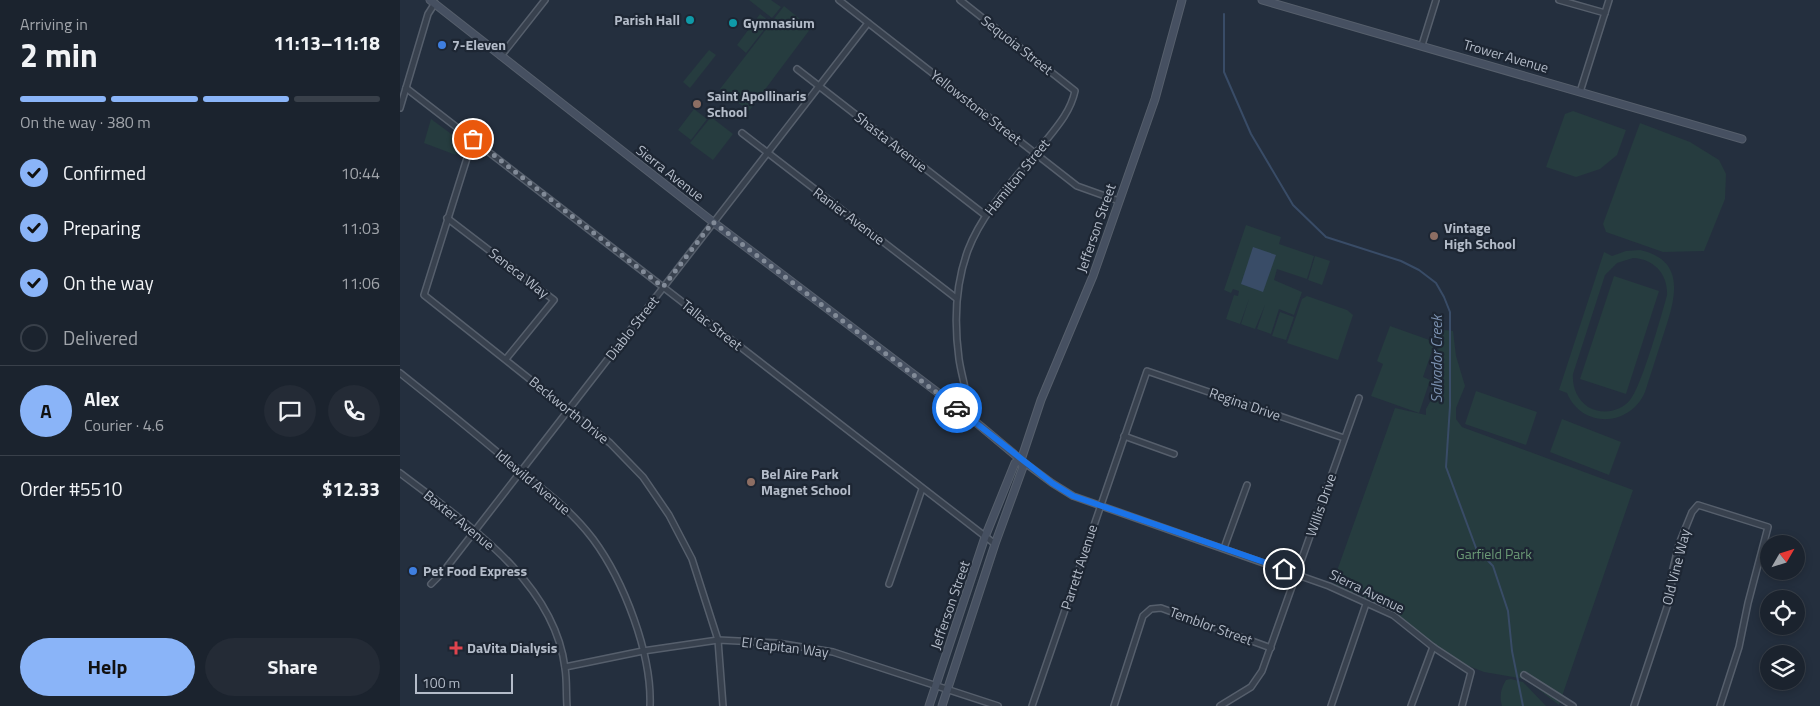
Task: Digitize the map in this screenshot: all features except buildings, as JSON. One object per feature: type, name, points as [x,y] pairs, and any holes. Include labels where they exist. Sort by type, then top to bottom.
[{"type":"street","points":[[501,56],[546,0]]},
{"type":"street","name":"Yellowstone Street","points":[[839,0],[1077,186],[1119,201]]},
{"type":"street","name":"Sequoia Street","points":[[960,0],[1075,91]]},
{"type":"street","name":"Jefferson Street","points":[[942,706],[994,544],[1023,467],[1022,460],[1041,400],[1087,293],[1156,99],[1182,0]]},
{"type":"street","name":"Trower Avenue","points":[[1262,0],[1742,139]]},
{"type":"street","points":[[1422,45],[1436,0]]},
{"type":"street","points":[[1560,0],[1605,13]]},
{"type":"street","points":[[1580,92],[1609,0]]},
{"type":"street","points":[[400,108],[433,2]]},
{"type":"street","name":"Sierra Avenue","points":[[433,2],[713,222],[1062,489],[1099,505],[1298,574],[1393,615],[1433,647],[1471,672],[1462,706]]},
{"type":"street","name":"Diablo Street","points":[[431,584],[521,471],[868,23]]},
{"type":"street","name":"Shasta Avenue","points":[[796,69],[986,215]]},
{"type":"street","name":"Tallac Street","points":[[406,88],[994,544]]},
{"type":"street","name":"Hamilton Street","points":[[966,414],[968,398],[960,360],[956,298],[968,251],[986,215],[1061,122],[1072,103],[1075,91]]},
{"type":"street","name":"Ranier Avenue","points":[[742,133],[956,298]]},
{"type":"street","name":"Beckworth Drive","points":[[473,139],[424,295],[610,443],[643,478],[669,515],[692,559],[718,640],[723,706]]},
{"type":"street","name":"Seneca Way","points":[[448,218],[554,300],[506,359]]},
{"type":"street","name":"Parrett Avenue","points":[[1032,706],[1146,371]]},
{"type":"street","name":"Regina Drive","points":[[1146,371],[1344,438]]},
{"type":"street","name":"Idlewild Avenue","points":[[400,373],[566,508],[593,539],[615,576],[643,651],[650,706]]},
{"type":"street","name":"Willis Drive","points":[[1220,706],[1251,687],[1262,671],[1359,398]]},
{"type":"street","points":[[1124,436],[1174,454]]},
{"type":"street","name":"Jefferson Street","points":[[929,706],[985,537],[1015,463],[1022,460]]},
{"type":"street","name":"Baxter Avenue","points":[[400,473],[475,530],[511,564],[530,588],[558,640],[565,667],[567,706]]},
{"type":"street","points":[[1224,548],[1248,485]]},
{"type":"street","points":[[889,584],[922,489]]},
{"type":"street","name":"Old Vine Way","points":[[1634,706],[1671,595],[1672,573],[1679,544],[1692,512],[1698,506],[1768,527],[1748,603],[1740,647],[1720,706]]},
{"type":"street","points":[[1331,706],[1366,604]]},
{"type":"street","name":"Temblor Street","points":[[1114,706],[1143,616],[1151,609],[1161,608],[1271,648]]},
{"type":"street","name":"El Capitan Way","points":[[565,667],[643,651],[718,640],[777,643],[833,652],[998,706]]},
{"type":"street","points":[[1411,706],[1433,647]]},
{"type":"street","points":[[1524,675],[1573,706]]},
{"type":"green space","points":[[749,0],[771,0],[781,7],[772,18]]},
{"type":"green space","points":[[784,6],[811,28],[749,111],[720,89]]},
{"type":"green space","points":[[760,14],[770,22],[746,53],[737,45]]},
{"type":"green space","points":[[709,50],[716,55],[690,88],[683,82]]},
{"type":"green space","points":[[694,109],[707,119],[691,140],[678,130]]},
{"type":"green space","points":[[1573,111],[1626,130],[1617,155],[1600,169],[1576,177],[1546,167],[1565,114]]},
{"type":"green space","points":[[711,117],[733,134],[713,160],[690,143]]},
{"type":"green space","points":[[431,119],[458,139],[460,145],[456,155],[424,143]]},
{"type":"green space","points":[[1640,123],[1690,142],[1719,160],[1726,174],[1725,199],[1704,251],[1663,252],[1606,232],[1603,224]]},
{"type":"green space","points":[[1246,225],[1281,237],[1279,244],[1314,256],[1307,279],[1277,269],[1274,280],[1302,292],[1294,315],[1279,309],[1271,334],[1257,329],[1265,305],[1255,329],[1241,324],[1249,299],[1240,324],[1226,319],[1234,295],[1238,296],[1239,291],[1233,289],[1231,293],[1224,290]]},
{"type":"green space","points":[[1640,250],[1656,255],[1666,263],[1672,273],[1674,284],[1671,310],[1645,392],[1638,404],[1629,412],[1618,417],[1594,418],[1583,413],[1574,405],[1567,393],[1559,390],[1604,252],[1612,256],[1626,251]],"holes":[[[1633,258],[1641,259],[1653,265],[1662,274],[1667,287],[1667,295],[1635,393],[1626,404],[1616,410],[1599,411],[1588,407],[1578,396],[1573,384],[1573,374],[1605,275],[1617,263]]]},
{"type":"green space","points":[[1315,256],[1330,261],[1322,285],[1308,280]]},
{"type":"green space","points":[[1614,276],[1659,291],[1626,394],[1580,379]]},
{"type":"green space","points":[[1307,296],[1347,310],[1353,315],[1338,360],[1287,343],[1302,299]]},
{"type":"green space","points":[[1280,312],[1294,317],[1286,340],[1272,336]]},
{"type":"green space","points":[[1390,326],[1435,342],[1423,377],[1430,380],[1419,413],[1371,396],[1383,364],[1377,361]]},
{"type":"green space","name":"Garfield Park","points":[[1444,330],[1453,331],[1456,356],[1465,386],[1456,408],[1456,419],[1462,427],[1633,490],[1559,705],[1525,679],[1484,672],[1456,661],[1385,610],[1347,594],[1333,582],[1395,408],[1426,415],[1426,409],[1431,400],[1432,371]]},
{"type":"green space","points":[[1476,391],[1537,412],[1526,445],[1465,424]]},
{"type":"green space","points":[[1562,419],[1621,442],[1609,475],[1550,452]]},
{"type":"green space","points":[[1511,679],[1523,682],[1546,706],[1502,706],[1502,689],[1506,680]]},
{"type":"water","points":[[1253,247],[1276,255],[1263,292],[1241,284]]},
{"type":"waterway","name":"Salvador Creek","points":[[1224,14],[1224,72],[1251,134],[1293,205],[1326,237],[1401,261],[1419,270],[1436,283],[1444,297],[1450,312],[1450,406],[1446,467],[1476,548],[1493,566],[1508,611],[1512,651],[1523,706]]},
{"type":"way so far","points":[[473,139],[663,287],[713,222],[957,408]]},
{"type":"place","name":"Parish Hall","points":[[690,20]]},
{"type":"place","name":"Gymnasium","points":[[733,23]]},
{"type":"place","name":"7-Eleven","points":[[442,45]]},
{"type":"place","name":"Saint Apollinaris School","points":[[697,104]]},
{"type":"place","name":"Vintage High School","points":[[1434,236]]},
{"type":"place","name":"Bel Aire Park Magnet School","points":[[751,482]]},
{"type":"place","name":"Pet Food Express","points":[[413,571]]},
{"type":"place","name":"DaVita Dialysis","points":[[456,648]]},
{"type":"route","points":[[957,408],[1052,483],[1073,496],[1284,569]]}]
